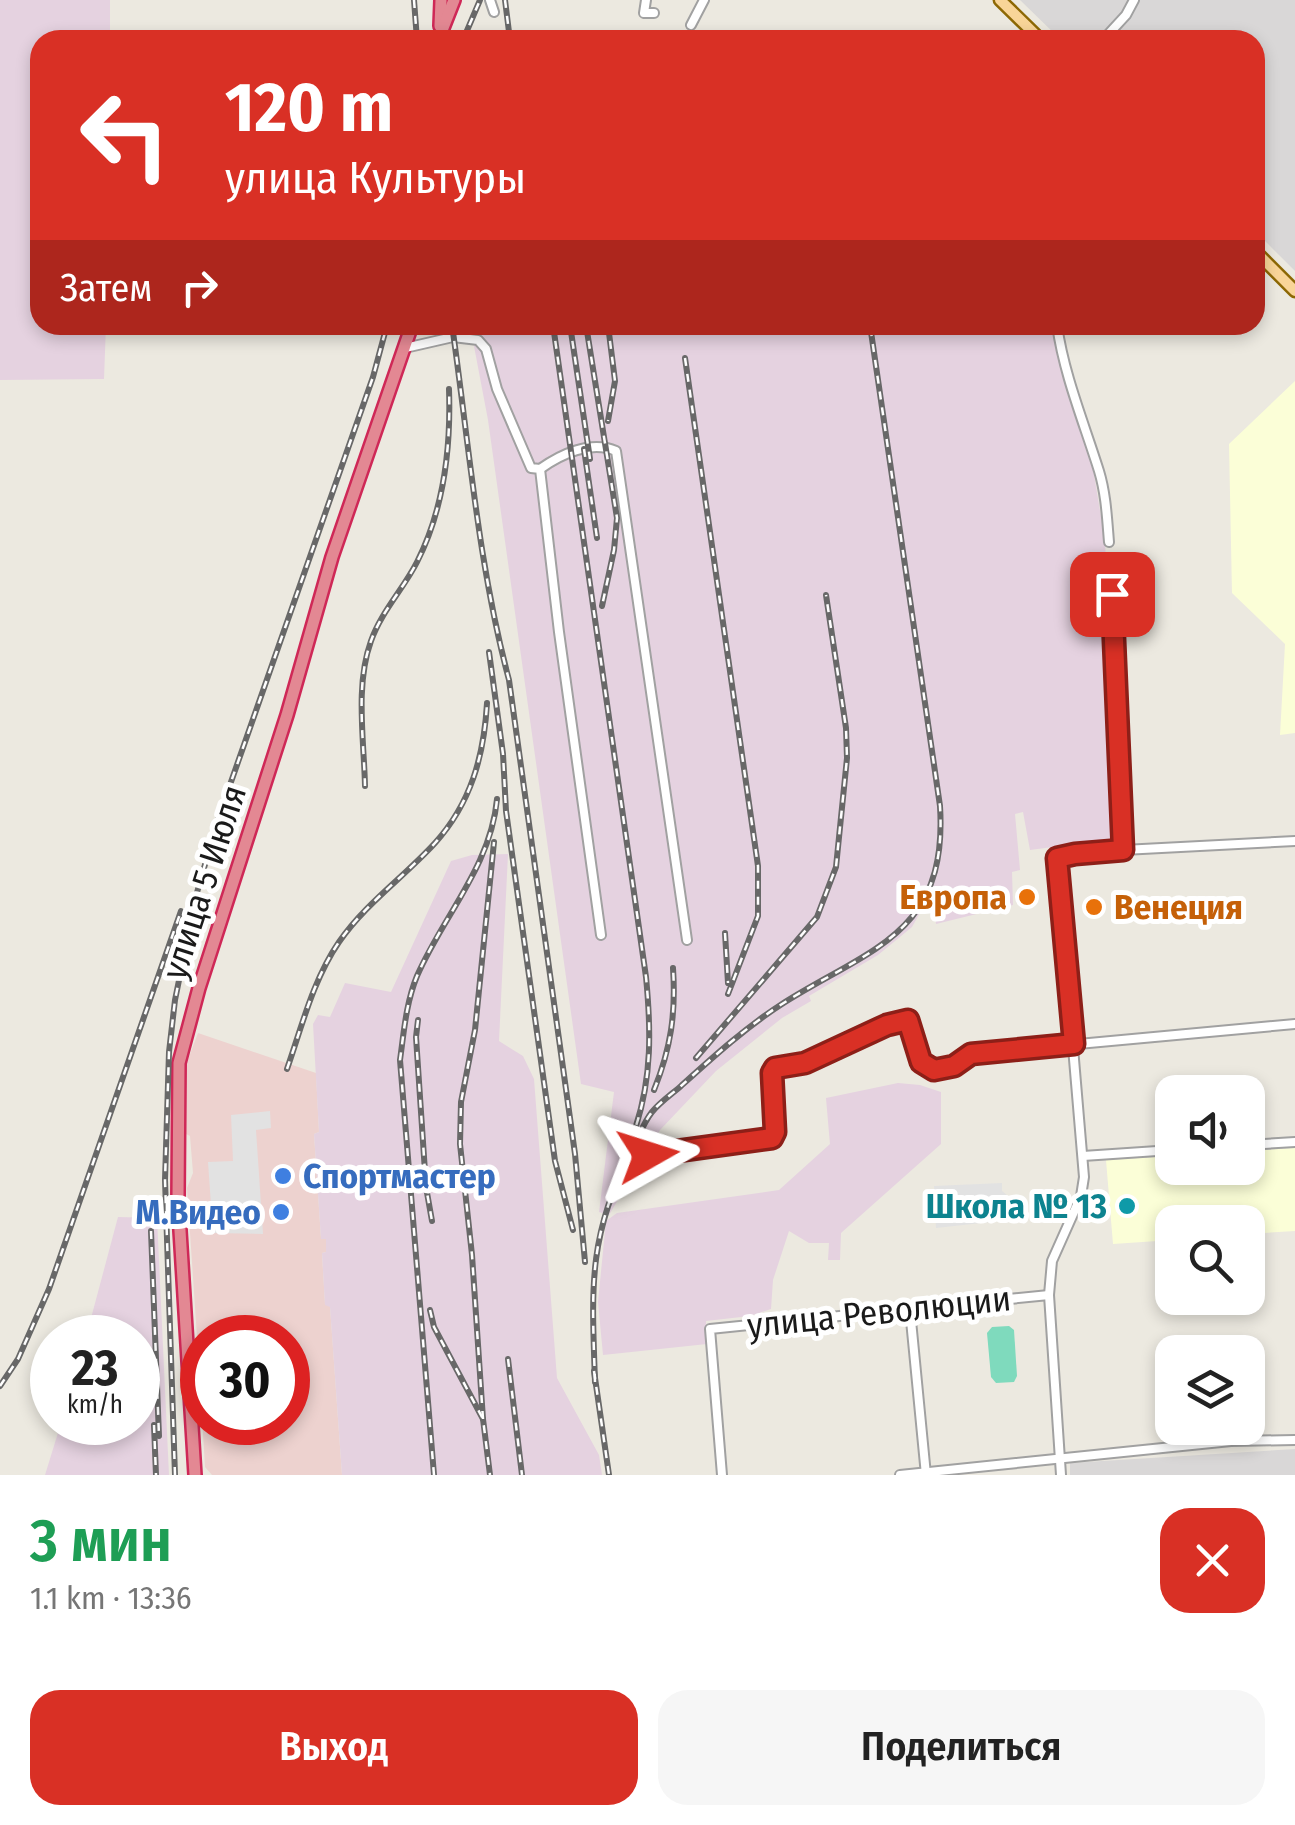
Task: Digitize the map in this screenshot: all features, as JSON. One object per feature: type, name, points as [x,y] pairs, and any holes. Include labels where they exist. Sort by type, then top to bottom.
[{"type":"highway","points":[[439,30],[441,0]]},
{"type":"highway","points":[[442,30],[454,0]]},
{"type":"highway","name":"улица 5 Июля","points":[[194,1475],[179,1222],[179,1063],[332,557],[409,335]]},
{"type":"main road","points":[[1000,0],[1031,30]]},
{"type":"main road","points":[[1265,261],[1295,291]]},
{"type":"street","points":[[490,0],[494,12]]},
{"type":"street","points":[[646,0],[644,14],[654,13]]},
{"type":"street","points":[[691,25],[704,0]]},
{"type":"street","points":[[1112,30],[1134,0]]},
{"type":"street","points":[[1059,335],[1099,470],[1109,542]]},
{"type":"street","points":[[405,348],[454,337],[478,340],[486,349],[497,388],[530,468],[540,469],[556,457],[581,450],[604,446],[616,451],[687,940]]},
{"type":"street","points":[[540,469],[601,935]]},
{"type":"street","points":[[1112,594],[1123,850]]},
{"type":"street","points":[[1060,1475],[1048,1294],[1052,1261],[1081,1196],[1083,1156],[1057,858],[1123,850],[1295,841]]},
{"type":"street","points":[[648,1155],[775,1136],[772,1073],[779,1066],[805,1063],[887,1025],[908,1020],[921,1062],[934,1070],[954,1066],[971,1054],[1295,1024]]},
{"type":"street","points":[[1265,1144],[1295,1142]]},
{"type":"street","points":[[1083,1156],[1155,1151]]},
{"type":"street","name":"улица Революции","points":[[722,1475],[710,1329],[1048,1294]]},
{"type":"street","points":[[910,1310],[925,1474]]},
{"type":"street","points":[[900,1475],[1231,1441],[1295,1440]]},
{"type":"shaded area","points":[[0,0],[110,0],[110,30],[30,30],[30,335],[106,335],[104,379],[0,380]]},
{"type":"shaded area","points":[[1020,0],[1295,0],[1295,271],[1265,241],[1265,30],[1051,30]]},
{"type":"shaded area","points":[[472,335],[1056,335],[1063,376],[1093,468],[1105,541],[1111,672],[1128,837],[1030,850],[1023,812],[1015,814],[1020,870],[1012,872],[1013,905],[936,924],[934,905],[926,902],[912,927],[878,955],[809,996],[811,1001],[782,1018],[716,1071],[660,1130],[609,1215],[599,1212],[614,1092],[581,1084],[488,420]]},
{"type":"shaded area","points":[[1295,381],[1295,733],[1280,735],[1285,644],[1232,593],[1229,444]]},
{"type":"shaded area","points":[[508,854],[499,1041],[523,1056],[534,1079],[557,1378],[599,1455],[602,1475],[342,1475],[330,1307],[325,1305],[322,1253],[326,1252],[326,1239],[321,1239],[314,1134],[319,1132],[313,1024],[318,1015],[330,1017],[345,983],[391,992],[451,861],[472,855]]},
{"type":"shaded area","points":[[198,1033],[316,1073],[319,1132],[314,1134],[321,1238],[326,1239],[326,1252],[322,1253],[325,1304],[330,1306],[342,1475],[212,1475],[205,1467],[204,1445],[310,1445],[310,1315],[196,1315],[187,1188],[193,1173],[190,1136],[184,1133],[184,1070]]},
{"type":"shaded area","points":[[898,1083],[941,1092],[941,1144],[841,1233],[840,1260],[828,1260],[829,1243],[809,1243],[789,1231],[773,1280],[771,1309],[750,1316],[706,1321],[707,1344],[603,1355],[598,1302],[606,1221],[617,1213],[779,1190],[830,1144],[826,1098]]},
{"type":"shaded area","points":[[270,1111],[271,1128],[256,1130],[263,1234],[213,1233],[208,1162],[233,1161],[231,1115]]},
{"type":"shaded area","points":[[1295,1148],[1295,1231],[1265,1233],[1265,1205],[1155,1205],[1155,1241],[1113,1244],[1106,1160],[1155,1157],[1155,1185],[1265,1185],[1265,1150]]},
{"type":"shaded area","points":[[1002,1183],[1002,1191],[1008,1196],[1008,1220],[936,1228],[934,1186]]},
{"type":"shaded area","points":[[118,1217],[157,1218],[169,1475],[45,1475],[54,1445],[160,1445],[160,1315],[92,1315]]},
{"type":"shaded area","points":[[1295,1449],[1295,1475],[1070,1475],[1070,1463]]},
{"type":"green space","points":[[1009,1326],[1014,1330],[1017,1376],[1014,1382],[996,1383],[991,1377],[987,1333],[992,1327]]},
{"type":"railway","points":[[414,0],[416,30]]},
{"type":"railway","points":[[467,30],[480,0]]},
{"type":"railway","points":[[505,0],[509,30]]},
{"type":"railway","points":[[175,1475],[165,1180],[169,1052],[175,1000],[196,896],[218,819],[384,335]]},
{"type":"railway","points":[[453,335],[482,548],[509,680],[575,1154],[585,1262]]},
{"type":"railway","points":[[554,335],[646,977],[649,1052],[636,1126]]},
{"type":"railway","points":[[571,335],[590,459]]},
{"type":"railway","points":[[588,335],[617,518],[602,606]]},
{"type":"railway","points":[[608,421],[615,381],[609,335]]},
{"type":"railway","points":[[595,1382],[593,1292],[599,1238],[617,1183],[649,1116],[755,1023],[873,951],[897,932],[917,911],[931,883],[939,849],[940,806],[871,335]]},
{"type":"railway","points":[[685,358],[758,866],[758,916],[728,994]]},
{"type":"railway","points":[[365,786],[362,713],[366,658],[375,630],[417,562],[434,521],[447,455],[449,389]]},
{"type":"railway","points":[[584,449],[597,538]]},
{"type":"railway","points":[[696,1058],[817,917],[836,867],[847,758],[846,728],[826,595]]},
{"type":"railway","points":[[489,652],[503,754],[506,811],[555,1161],[573,1230]]},
{"type":"railway","points":[[287,1069],[315,988],[339,942],[361,915],[435,843],[458,812],[479,760],[487,703]]},
{"type":"railway","points":[[434,1475],[400,1060],[417,976],[476,869],[493,823],[497,799]]},
{"type":"railway","points":[[483,1419],[460,1144],[461,1102],[475,1030],[494,842]]},
{"type":"railway","points":[[0,1386],[18,1359],[49,1289],[181,911]]},
{"type":"railway","points":[[725,933],[728,983]]},
{"type":"railway","points":[[654,1090],[671,1030],[673,968]]},
{"type":"railway","points":[[418,1020],[426,1187],[432,1221]]},
{"type":"railway","points":[[151,1231],[154,1315]]},
{"type":"railway","points":[[430,1310],[434,1327],[483,1419],[490,1475]]},
{"type":"railway","points":[[508,1359],[522,1475]]},
{"type":"railway","points":[[594,1371],[609,1475]]},
{"type":"railway","points":[[155,1445],[156,1475]]},
{"type":"place","name":"Европа","points":[[1027,897]]},
{"type":"place","name":"Венеция","points":[[1094,907]]},
{"type":"place","name":"Спортмастер","points":[[283,1176]]},
{"type":"place","name":"Школа № 13","points":[[1127,1206]]},
{"type":"place","name":"М.Видео","points":[[281,1212]]},
{"type":"route","points":[[648,1155],[772,1138],[775,1068],[805,1063],[887,1025],[908,1020],[921,1062],[934,1070],[954,1066],[971,1054],[1074,1044],[1057,858],[1123,850],[1112,594]]}]
